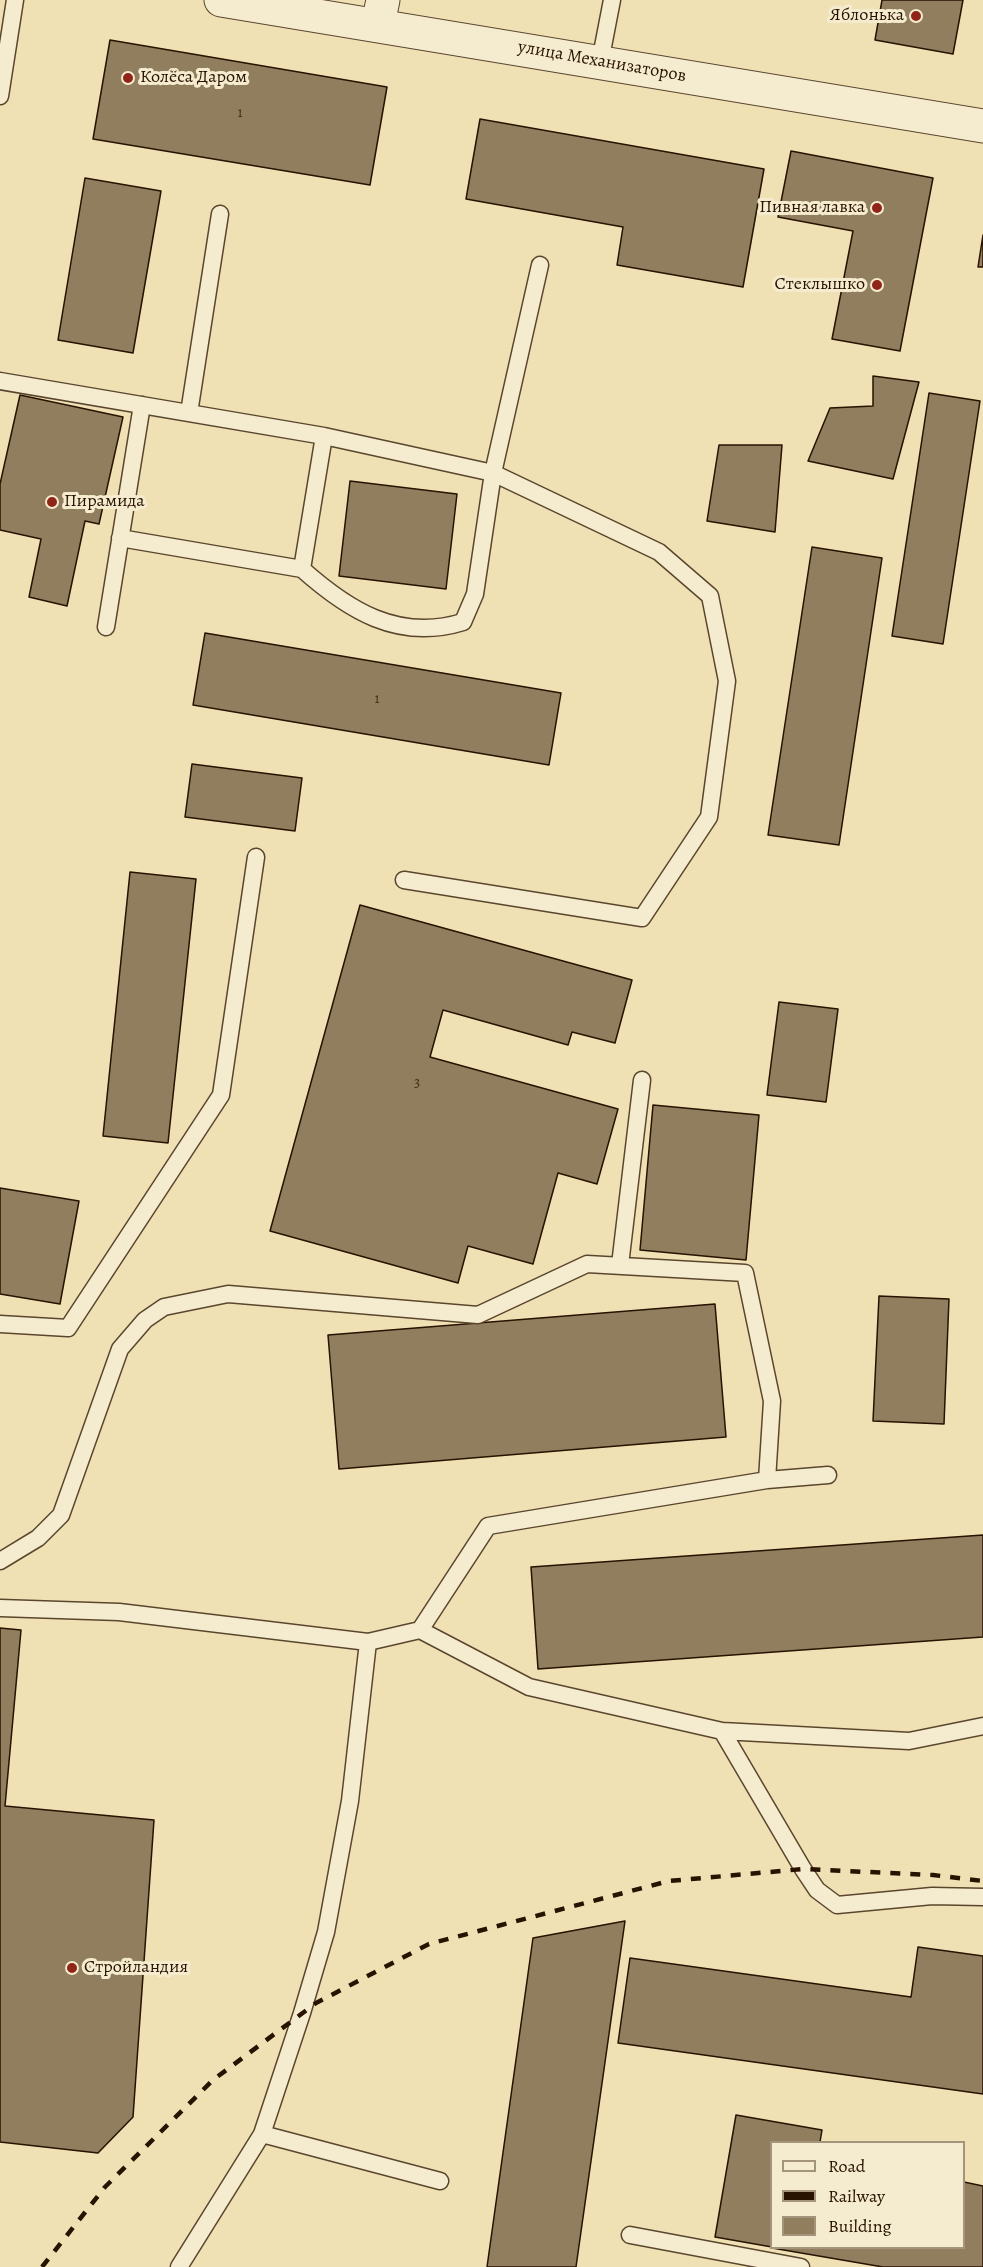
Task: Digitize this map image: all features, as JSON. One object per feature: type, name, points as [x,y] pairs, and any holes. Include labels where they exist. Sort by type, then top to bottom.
[{"type":"street","name":"улица Механизаторов","points":[[221,0],[380,12],[600,62],[983,126]]},
{"type":"lane","points":[[0,96],[15,0]]},
{"type":"lane","points":[[600,62],[612,0]]},
{"type":"lane","points":[[189,413],[220,214]]},
{"type":"lane","points":[[120,538],[302,569],[336,599],[387,623],[418,629],[444,628],[463,622],[475,594],[493,473],[540,265]]},
{"type":"lane","points":[[0,381],[324,436],[493,473],[659,552],[710,596],[727,681],[709,817],[642,918],[404,880]]},
{"type":"lane","points":[[106,627],[142,405]]},
{"type":"lane","points":[[302,569],[324,436]]},
{"type":"lane","points":[[0,1324],[68,1328],[221,1095],[256,857]]},
{"type":"lane","points":[[620,1265],[642,1080]]},
{"type":"lane","points":[[0,1562],[38,1538],[61,1515],[120,1349],[145,1320],[164,1307],[228,1294],[478,1315],[587,1264],[745,1273],[772,1401],[767,1480]]},
{"type":"lane","points":[[420,1630],[488,1526],[767,1480],[828,1475]]},
{"type":"lane","points":[[0,1608],[119,1612],[368,1642],[420,1630],[529,1687],[722,1731],[909,1741],[983,1726]]},
{"type":"lane","points":[[179,2267],[262,2134],[326,1932],[350,1801],[368,1642]]},
{"type":"lane","points":[[722,1731],[803,1869],[817,1890],[837,1905],[932,1896],[983,1897]]},
{"type":"lane","points":[[262,2134],[440,2181]]},
{"type":"lane","points":[[630,2235],[801,2267]]},
{"type":"building","points":[[882,0],[963,0],[953,54],[875,40]]},
{"type":"building","points":[[110,40],[387,87],[370,185],[93,139]]},
{"type":"building","points":[[480,119],[764,169],[743,287],[617,265],[623,227],[466,199]]},
{"type":"building","name":"Стеклышко","points":[[791,151],[933,178],[900,351],[832,339],[853,231],[778,217]]},
{"type":"building","points":[[85,178],[161,191],[133,353],[58,340]]},
{"type":"building","points":[[983,235],[983,267],[978,267]]},
{"type":"building","points":[[873,376],[919,382],[893,479],[808,461],[830,408],[873,406]]},
{"type":"building","points":[[929,393],[980,401],[943,644],[892,636]]},
{"type":"building","name":"Пирамида","points":[[20,395],[123,417],[99,524],[85,521],[67,606],[29,597],[41,539],[0,530],[0,484]]},
{"type":"building","points":[[719,445],[782,445],[775,532],[707,521]]},
{"type":"building","points":[[350,481],[457,494],[446,589],[339,576]]},
{"type":"building","points":[[812,547],[882,558],[839,845],[768,835]]},
{"type":"building","points":[[205,633],[561,693],[549,765],[193,705]]},
{"type":"building","points":[[192,764],[302,778],[295,831],[185,817]]},
{"type":"building","points":[[130,872],[196,879],[168,1143],[103,1136]]},
{"type":"building","points":[[360,905],[632,980],[615,1043],[572,1032],[568,1045],[443,1010],[430,1057],[618,1109],[597,1184],[558,1173],[533,1264],[468,1246],[458,1283],[270,1231]]},
{"type":"building","points":[[779,1002],[838,1009],[826,1102],[767,1095]]},
{"type":"building","points":[[653,1105],[759,1115],[746,1260],[640,1250]]},
{"type":"building","points":[[0,1188],[79,1201],[60,1304],[0,1294]]},
{"type":"building","points":[[879,1296],[949,1299],[944,1424],[873,1421]]},
{"type":"building","points":[[715,1304],[726,1437],[339,1469],[328,1335]]},
{"type":"building","points":[[983,1535],[983,1637],[538,1669],[531,1567]]},
{"type":"building","name":"Стройландия","points":[[0,1628],[21,1630],[5,1806],[154,1820],[133,2117],[98,2153],[0,2142]]},
{"type":"building","points":[[625,1921],[576,2267],[487,2267],[533,1938]]},
{"type":"building","points":[[918,1947],[983,1956],[983,2094],[618,2043],[630,1958],[911,1997]]},
{"type":"building","points":[[736,2115],[822,2130],[820,2141],[770,2141],[770,2247],[715,2237]]},
{"type":"building","points":[[965,2182],[983,2186],[983,2267],[883,2267],[778,2249],[965,2249]]},
{"type":"railway","points":[[42,2267],[105,2187],[213,2080],[316,2003],[429,1944],[669,1881],[803,1869],[933,1875],[983,1881]]},
{"type":"place","name":"Яблонька","points":[[916,16]]},
{"type":"place","name":"Колёса Даром","points":[[128,78]]},
{"type":"place","name":"Пивная лавка","points":[[877,208]]},
{"type":"place","name":"Стеклышко","points":[[877,285]]},
{"type":"place","name":"Пирамида","points":[[52,502]]},
{"type":"place","name":"Стройландия","points":[[72,1968]]}]
